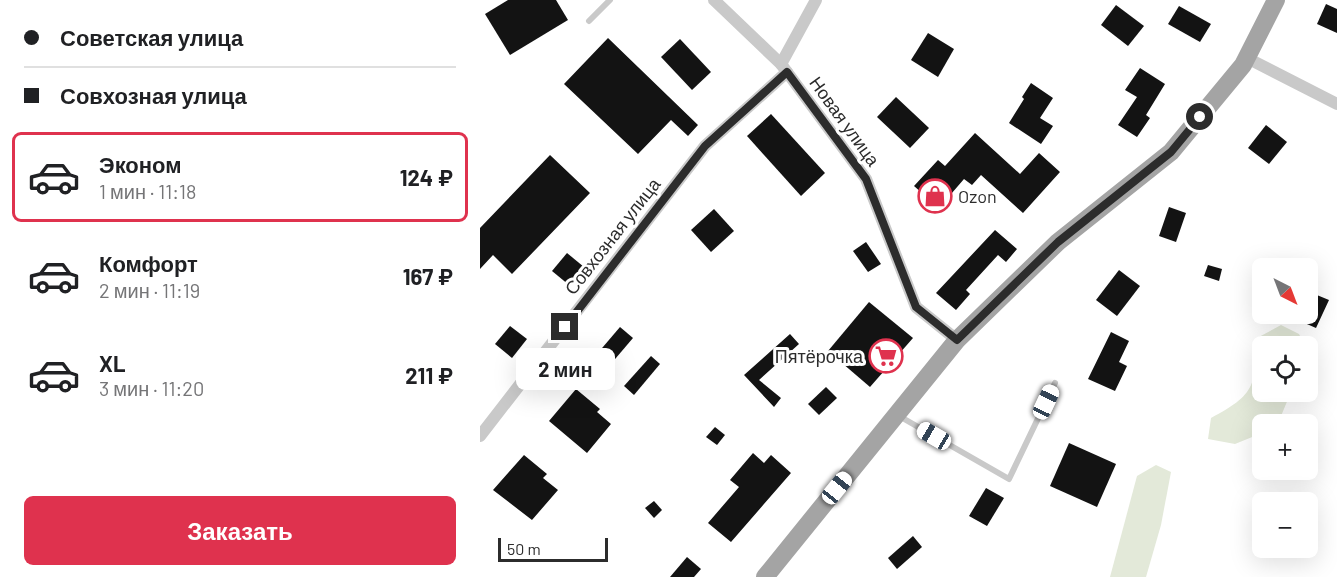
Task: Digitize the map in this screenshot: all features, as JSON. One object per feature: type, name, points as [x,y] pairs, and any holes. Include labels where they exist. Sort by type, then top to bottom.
[{"type":"main road","points":[[765,577],[957,340],[1058,242],[1171,152],[1247,58],[1276,0]]},
{"type":"street","name":"Новая улица","points":[[714,0],[784,68],[866,179],[916,307],[957,340]]},
{"type":"street","name":"Совхозная улица","points":[[480,436],[705,146],[784,68],[816,0]]},
{"type":"street","points":[[1247,58],[1337,104]]},
{"type":"lane","points":[[589,21],[610,0]]},
{"type":"lane","points":[[897,414],[1009,479],[1055,382]]},
{"type":"green space","points":[[1281,325],[1300,336],[1261,336]]},
{"type":"green space","points":[[1252,381],[1252,402],[1287,402],[1282,414],[1252,414],[1252,437],[1235,444],[1208,439],[1211,418],[1237,402],[1250,387]]},
{"type":"green space","points":[[1156,465],[1171,472],[1161,525],[1146,577],[1110,577],[1137,476]]},
{"type":"building","points":[[508,0],[556,0],[568,20],[510,55],[485,14]]},
{"type":"building","points":[[1326,4],[1337,9],[1337,33],[1317,24]]},
{"type":"building","points":[[1116,5],[1144,26],[1128,46],[1101,25]]},
{"type":"building","points":[[1179,6],[1211,24],[1200,42],[1168,24]]},
{"type":"building","points":[[928,33],[954,49],[938,77],[911,60]]},
{"type":"building","points":[[608,38],[698,125],[688,136],[671,120],[638,154],[564,84]]},
{"type":"building","points":[[680,39],[711,72],[692,90],[661,57]]},
{"type":"building","points":[[1140,68],[1165,84],[1146,115],[1150,118],[1137,137],[1118,125],[1137,97],[1125,90]]},
{"type":"building","points":[[1031,83],[1053,98],[1040,118],[1053,126],[1041,144],[1009,123]]},
{"type":"building","points":[[896,97],[929,128],[910,148],[877,117]]},
{"type":"building","points":[[771,114],[825,173],[801,196],[747,136]]},
{"type":"building","points":[[1266,125],[1287,142],[1269,164],[1248,148]]},
{"type":"building","points":[[975,133],[1020,174],[1039,153],[1060,172],[1023,213],[981,175],[972,185],[964,179],[939,208],[914,186],[938,160],[945,166]]},
{"type":"building","points":[[550,155],[590,193],[512,274],[493,255],[480,269],[480,228]]},
{"type":"building","points":[[1169,207],[1186,213],[1176,242],[1159,236]]},
{"type":"building","points":[[714,209],[734,231],[711,252],[691,230]]},
{"type":"building","points":[[995,230],[1017,249],[1006,262],[998,255],[966,290],[970,294],[956,310],[936,293]]},
{"type":"building","points":[[866,242],[881,264],[868,272],[853,251]]},
{"type":"building","points":[[567,253],[584,267],[569,285],[552,271]]},
{"type":"building","points":[[1208,265],[1222,269],[1219,281],[1204,276]]},
{"type":"building","points":[[1119,270],[1140,286],[1117,316],[1096,300]]},
{"type":"building","points":[[1318,295],[1329,300],[1318,324]]},
{"type":"building","points":[[869,302],[913,338],[870,387],[828,351]]},
{"type":"building","points":[[510,326],[527,339],[512,358],[495,344]]},
{"type":"building","points":[[620,327],[633,338],[604,372],[591,361]]},
{"type":"building","points":[[1111,332],[1129,341],[1119,362],[1127,366],[1115,391],[1088,379]]},
{"type":"building","points":[[790,334],[799,344],[759,380],[781,398],[774,407],[744,375]]},
{"type":"building","points":[[651,356],[660,364],[634,395],[624,386]]},
{"type":"building","points":[[826,387],[837,398],[819,415],[808,404]]},
{"type":"building","points":[[576,389],[600,409],[597,412],[611,424],[587,453],[549,421]]},
{"type":"building","points":[[715,427],[725,435],[717,445],[706,437]]},
{"type":"building","points":[[1069,443],[1116,464],[1097,507],[1050,486]]},
{"type":"building","points":[[753,453],[764,463],[771,455],[791,473],[731,542],[708,523],[739,487],[730,480]]},
{"type":"building","points":[[524,455],[547,474],[543,478],[558,490],[532,520],[493,490]]},
{"type":"building","points":[[986,488],[1004,498],[987,526],[969,516]]},
{"type":"building","points":[[654,501],[662,510],[654,518],[645,508]]},
{"type":"building","points":[[913,536],[922,547],[897,569],[888,558]]},
{"type":"building","points":[[687,557],[701,569],[694,577],[670,577]]},
{"type":"place","name":"Ozon","points":[[935,196]]},
{"type":"place","name":"Пятёрочка","points":[[886,356]]},
{"type":"route","points":[[565,327],[705,146],[787,72],[866,179],[916,307],[957,340],[1058,242],[1171,152],[1200,117]]}]
